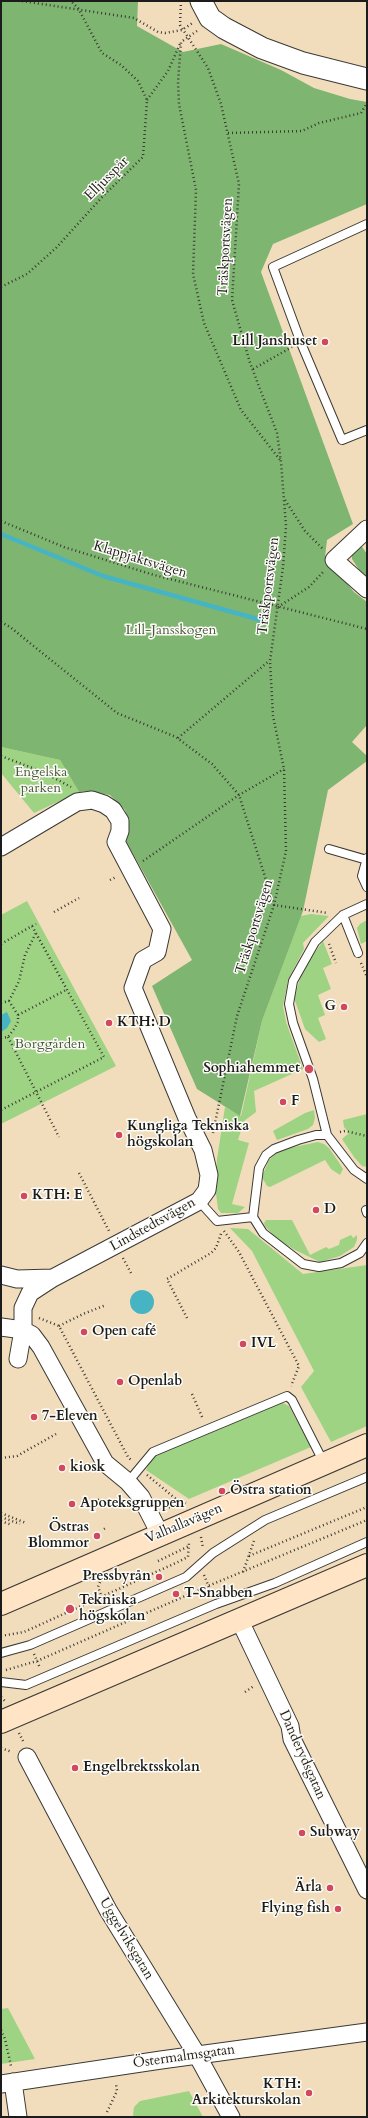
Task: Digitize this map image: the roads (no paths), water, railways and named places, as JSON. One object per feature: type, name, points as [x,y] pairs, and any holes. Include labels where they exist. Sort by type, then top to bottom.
[{"type":"main road","name":"Valhallavägen","points":[[1,1604],[367,1445]]},
{"type":"main road","points":[[1,1722],[239,1619],[367,1566]]},
{"type":"street","points":[[201,1],[210,18],[224,28],[262,48],[302,63],[367,79]]},
{"type":"street","points":[[367,529],[334,560],[367,589]]},
{"type":"street","name":"Lindstedtsvägen","points":[[1,847],[77,802],[92,800],[104,804],[113,810],[120,821],[120,831],[116,842],[162,929],[157,952],[143,960],[133,988],[187,1118],[203,1150],[209,1174],[207,1190],[199,1201],[53,1278],[30,1293],[8,1290]]},
{"type":"street","points":[[18,1359],[23,1330],[8,1290],[17,1279],[53,1278]]},
{"type":"street","points":[[1,1327],[23,1330],[32,1335],[42,1347],[105,1463],[128,1482],[146,1506],[160,1534]]},
{"type":"street","name":"Danderydsgatan","points":[[239,1619],[290,1726],[292,1739],[367,1890]]},
{"type":"street","name":"Uggelviksgatan","points":[[27,1757],[108,1910],[197,2055],[232,2117]]},
{"type":"street","name":"Östermalmsgatan","points":[[7,2083],[367,2032]]},
{"type":"street","points":[[7,2083],[18,2117]]},
{"type":"lane","points":[[367,224],[273,267],[301,343],[342,440],[367,430]]},
{"type":"lane","points":[[329,849],[367,859],[362,876],[367,887]]},
{"type":"lane","points":[[367,904],[343,915],[315,942],[293,981],[289,1004],[293,1023],[313,1079],[327,1135],[354,1170],[367,1179]]},
{"type":"lane","points":[[343,915],[358,953]]},
{"type":"lane","points":[[327,1135],[316,1135],[298,1140],[274,1149],[266,1155],[259,1168],[253,1217],[263,1233],[303,1264],[319,1267],[341,1263],[360,1253],[367,1243]]},
{"type":"lane","points":[[199,1201],[217,1221],[253,1217]]},
{"type":"lane","points":[[128,1482],[138,1467],[153,1452],[287,1396],[292,1400],[325,1464]]},
{"type":"lane","points":[[1,1653],[30,1645],[186,1577],[213,1553],[265,1520],[367,1477]]},
{"type":"lane","points":[[1,1682],[26,1685],[216,1604],[275,1583],[367,1542]]},
{"type":"water","points":[[7,1012],[11,1021],[7,1028],[1,1032],[1,1015]]},
{"type":"water","points":[[142,1290],[150,1294],[154,1302],[150,1310],[142,1314],[134,1310],[130,1302],[134,1294]]},
{"type":"waterway","points":[[1,534],[103,576],[261,620]]},
{"type":"place","name":"Lill Janshuset","points":[[325,342]]},
{"type":"place","name":"G","points":[[344,1007]]},
{"type":"place","name":"KTH: D","points":[[109,1023]]},
{"type":"place","name":"Sophiahemmet","points":[[309,1069]]},
{"type":"place","name":"F","points":[[283,1102]]},
{"type":"place","name":"Kungliga Tekniska högskolan","points":[[119,1135]]},
{"type":"place","name":"KTH: E","points":[[24,1196]]},
{"type":"place","name":"D","points":[[316,1210]]},
{"type":"place","name":"Open café","points":[[84,1332]]},
{"type":"place","name":"IVL","points":[[243,1344]]},
{"type":"place","name":"Openlab","points":[[120,1382]]},
{"type":"place","name":"7-Eleven","points":[[34,1417]]},
{"type":"place","name":"kiosk","points":[[62,1468]]},
{"type":"place","name":"Östra station","points":[[222,1491]]},
{"type":"place","name":"Apoteksgruppen","points":[[72,1504]]},
{"type":"place","name":"Östras Blommor","points":[[97,1536]]},
{"type":"place","name":"Pressbyrån","points":[[159,1577]]},
{"type":"place","name":"T-Snabben","points":[[176,1594]]},
{"type":"place","name":"Tekniska högskolan","points":[[70,1609]]},
{"type":"place","name":"Engelbrektsskolan","points":[[75,1768]]},
{"type":"place","name":"Subway","points":[[302,1833]]},
{"type":"place","name":"Ärla","points":[[330,1888]]},
{"type":"place","name":"Flying fish","points":[[338,1909]]},
{"type":"place","name":"KTH: Arkitekturskolan","points":[[309,2093]]},
{"type":"park label","name":"Lill-Jansskogen","points":[[171,631]]},
{"type":"park label","name":"Engelska parken","points":[[41,782]]},
{"type":"park label","name":"Borggården","points":[[50,1045]]}]
